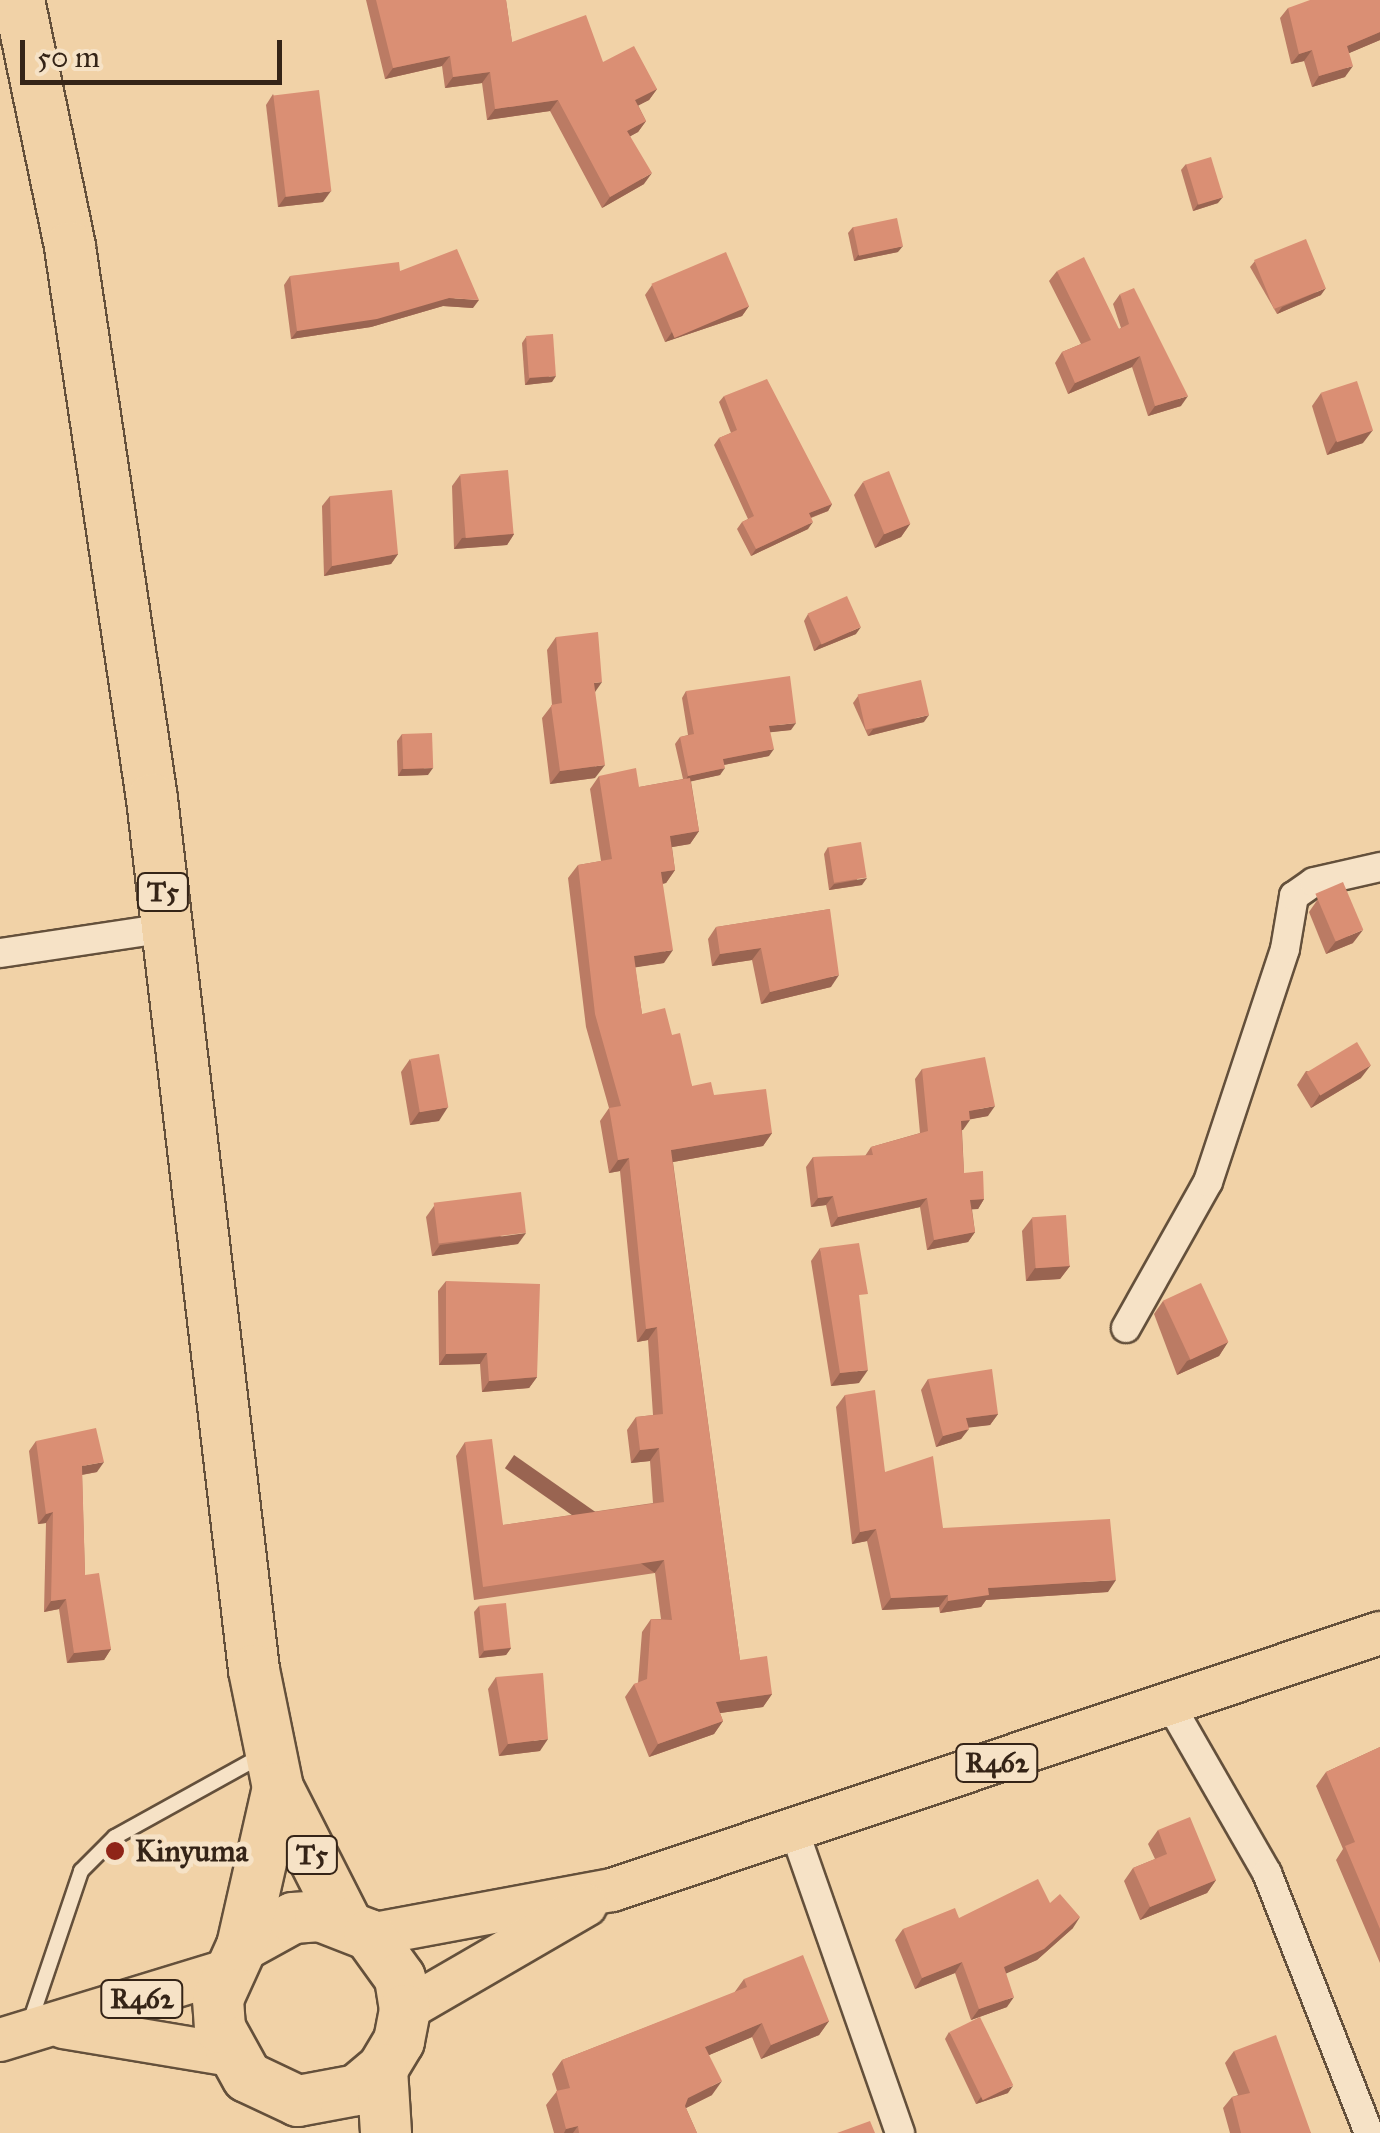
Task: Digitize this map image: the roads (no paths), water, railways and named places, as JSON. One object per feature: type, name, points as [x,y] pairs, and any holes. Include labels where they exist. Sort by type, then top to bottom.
[{"type":"highway","name":"T5","points":[[19,0],[70,247],[167,928],[254,1670],[274,1769],[357,1929]]},
{"type":"highway","name":"T5","points":[[234,1959],[274,1769]]},
{"type":"highway","points":[[293,1918],[357,1929],[400,1978],[405,2010],[399,2042],[382,2069],[357,2090],[306,2117],[271,2094],[230,2055],[218,1999],[234,1959],[293,1918]]},
{"type":"highway","points":[[382,2069],[386,2133]]},
{"type":"main road","name":"R462","points":[[357,1929],[612,1890],[1380,1633]]},
{"type":"main road","name":"R462","points":[[405,2010],[612,1890]]},
{"type":"main road","name":"R462","points":[[28,2034],[234,1959]]},
{"type":"main road","name":"R462","points":[[28,2034],[230,2055]]},
{"type":"street","points":[[1126,1328],[1208,1182],[1285,950],[1294,896],[1314,882],[1380,866]]},
{"type":"street","points":[[0,953],[167,928]]},
{"type":"street","points":[[1170,1706],[1266,1873],[1369,2133]]},
{"type":"street","points":[[794,1830],[900,2133]]},
{"type":"lane","points":[[28,2034],[81,1871],[115,1836],[274,1769]]},
{"type":"place","name":"Kinyuma","points":[[115,1851]]}]
